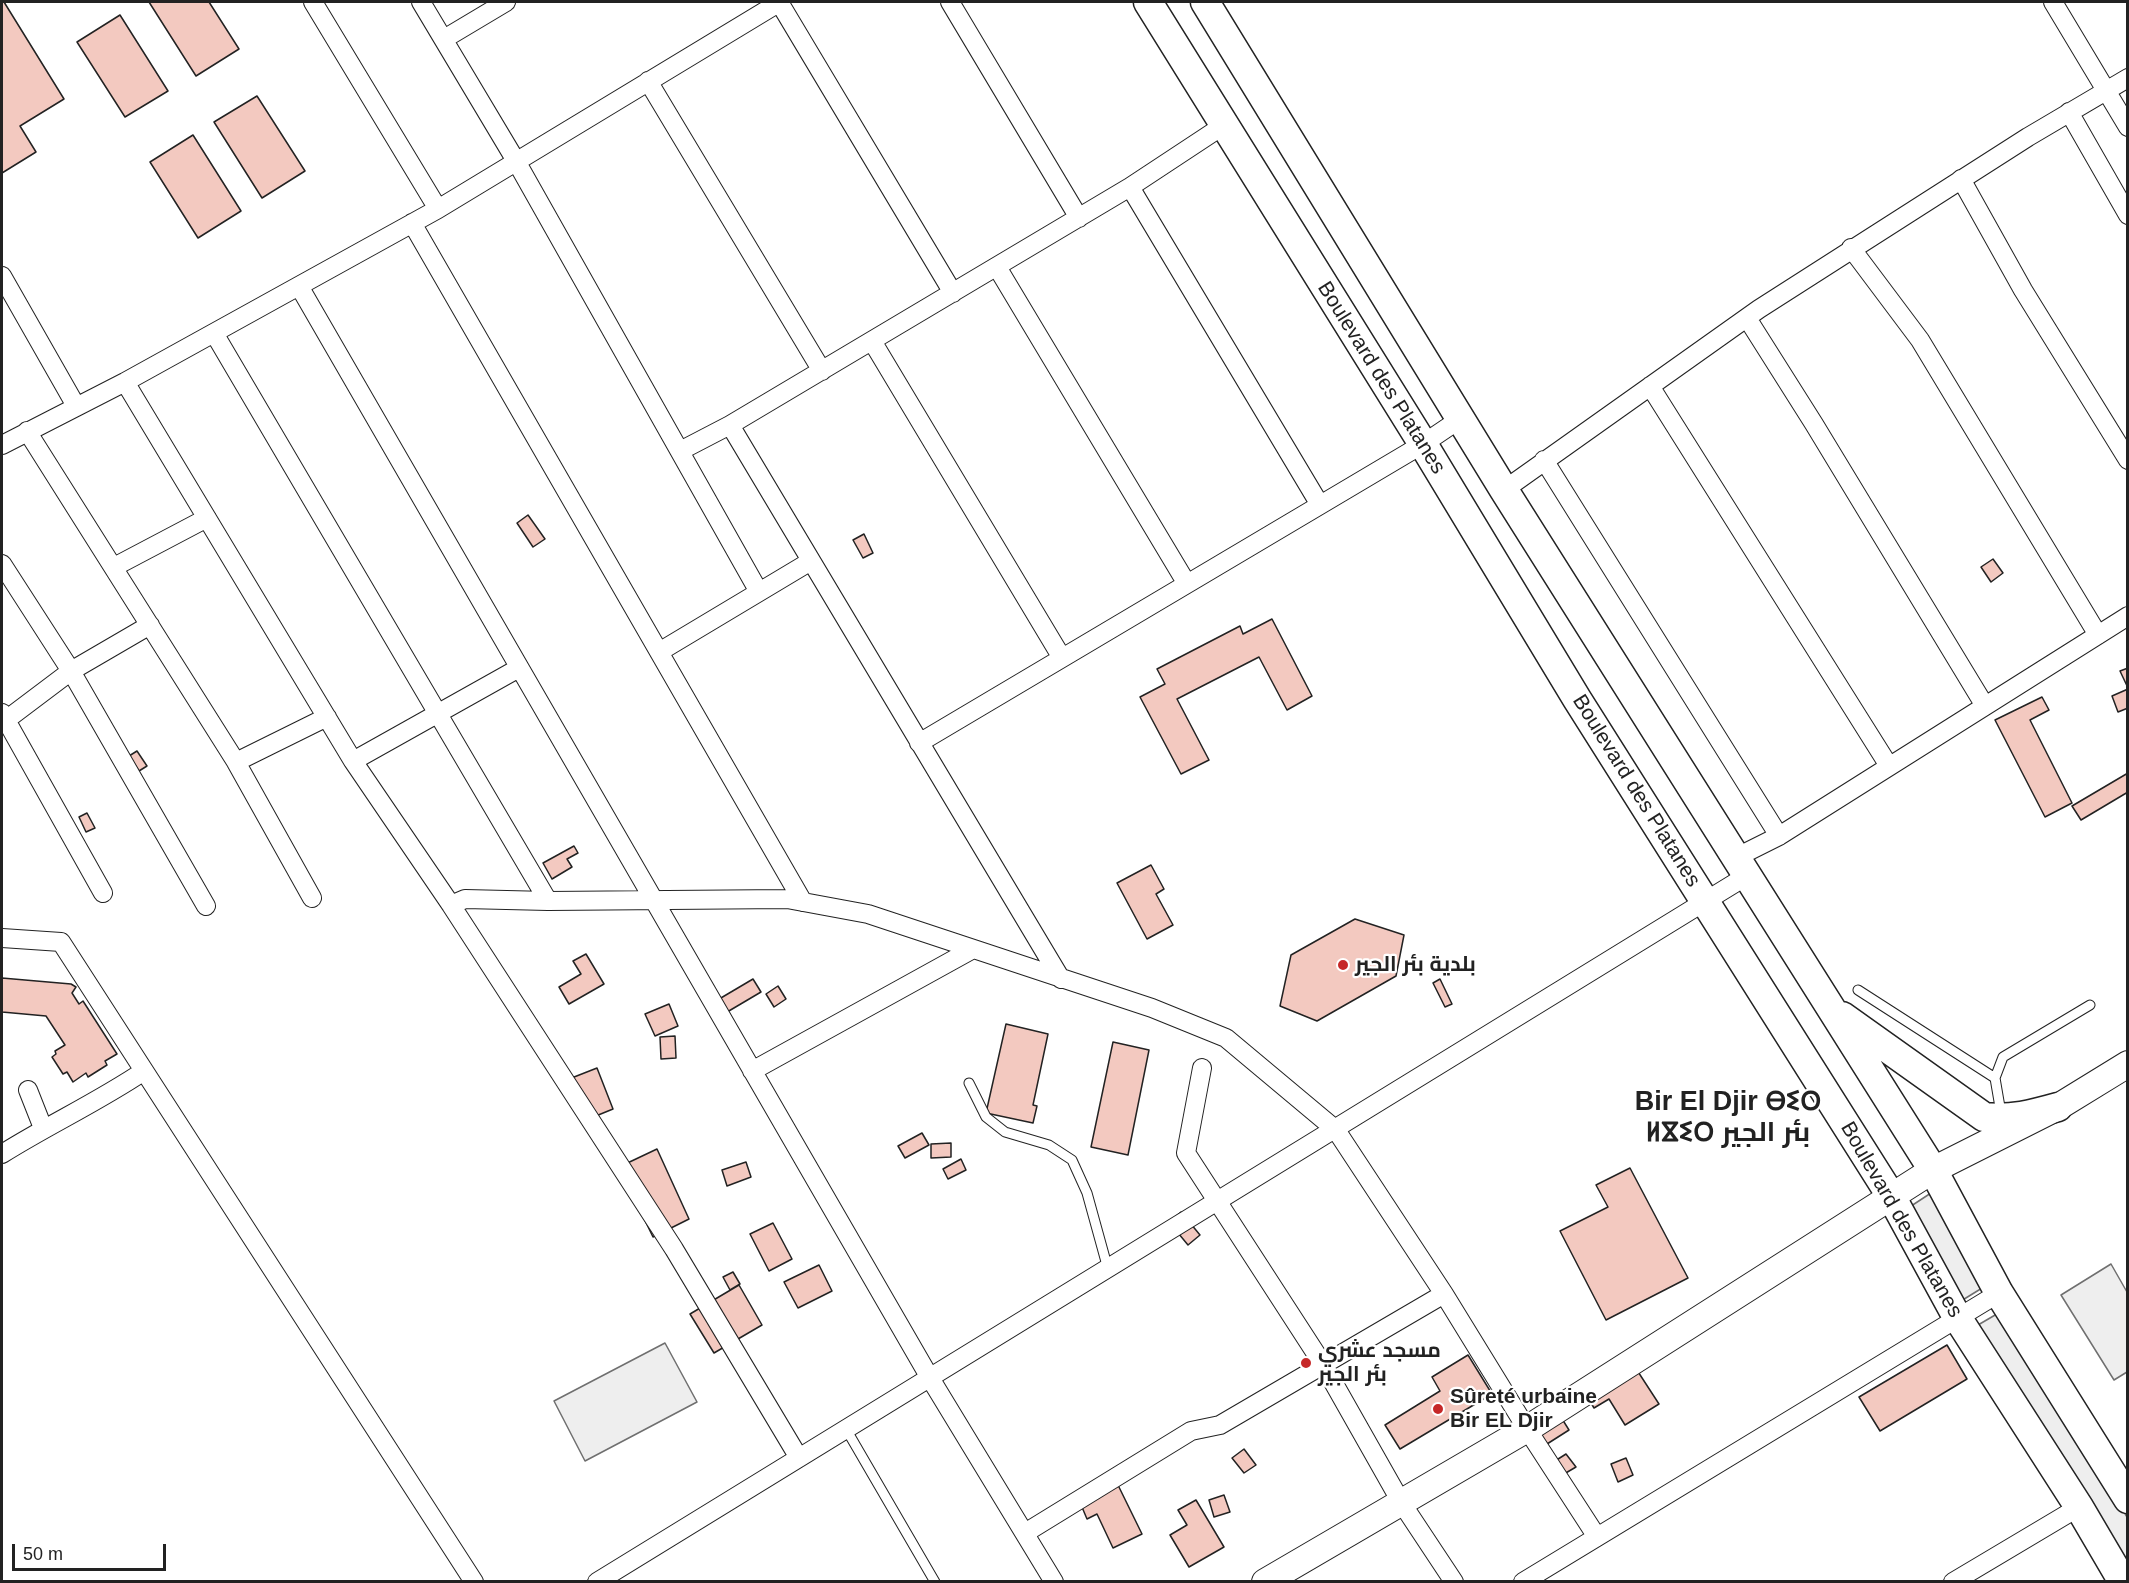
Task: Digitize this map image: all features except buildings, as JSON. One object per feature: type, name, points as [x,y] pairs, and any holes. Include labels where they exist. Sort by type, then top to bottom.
[{"type":"main road","name":"Boulevard des Platanes","points":[[1148,2],[1423,444],[1577,699],[1891,1196],[1957,1317],[2079,1507],[2123,1581]]},
{"type":"main road","points":[[1205,2],[1504,490],[1743,866],[1932,1170],[1999,1293],[2127,1499]]},
{"type":"main road","points":[[1832,1008],[1984,1117],[2019,1118],[2058,1107]]},
{"type":"street","points":[[314,2],[438,208]]},
{"type":"street","points":[[421,2],[516,161],[759,592]]},
{"type":"street","points":[[444,39],[506,2]]},
{"type":"street","points":[[2,445],[76,405],[125,382],[412,223],[779,2],[953,292]]},
{"type":"street","points":[[950,2],[1079,218]]},
{"type":"street","points":[[2053,2],[2127,127]]},
{"type":"street","points":[[1504,490],[1747,318],[1851,249],[2127,78]]},
{"type":"street","points":[[648,81],[822,371]]},
{"type":"street","points":[[2070,112],[2127,215]]},
{"type":"street","points":[[680,451],[822,371],[1079,218],[1224,124]]},
{"type":"street","points":[[1961,179],[2023,290],[2127,460]]},
{"type":"street","points":[[1130,187],[1320,505]]},
{"type":"street","points":[[412,223],[803,902]]},
{"type":"street","points":[[1851,249],[1920,340],[2098,635]]},
{"type":"street","points":[[997,267],[1187,584]]},
{"type":"street","points":[[2,276],[76,405]]},
{"type":"street","points":[[298,286],[930,1378],[1054,1581]]},
{"type":"street","points":[[1747,318],[1814,424],[1984,706]]},
{"type":"street","points":[[214,333],[548,901]]},
{"type":"street","points":[[872,341],[1062,658]]},
{"type":"street","points":[[125,382],[352,761],[451,905],[674,1250],[799,1458]]},
{"type":"street","points":[[1650,386],[1889,766]]},
{"type":"street","points":[[919,743],[1423,444],[1460,419]]},
{"type":"street","points":[[729,425],[1061,979]]},
{"type":"street","points":[[27,431],[236,762],[312,898]]},
{"type":"street","points":[[1544,460],[1779,836]]},
{"type":"street","points":[[114,567],[207,518]]},
{"type":"street","points":[[659,652],[811,561]]},
{"type":"street","points":[[2,564],[71,672],[206,906]]},
{"type":"street","points":[[597,1581],[1219,1202],[1706,901],[1779,836],[2127,616]]},
{"type":"street","points":[[103,893],[4,716],[71,672],[150,625]]},
{"type":"street","points":[[352,761],[519,668]]},
{"type":"street","points":[[236,762],[327,717]]},
{"type":"street","points":[[451,905],[465,899],[548,901],[787,898],[868,914],[1152,1008],[1226,1038],[1336,1130],[1444,1294],[1597,1537]]},
{"type":"street","points":[[2,938],[61,942],[474,1581]]},
{"type":"street","points":[[752,1071],[973,949]]},
{"type":"street","points":[[1265,1581],[1527,1429],[1932,1170],[2058,1107],[2127,1064]]},
{"type":"street","points":[[1202,1068],[1186,1153],[1324,1366],[1401,1502],[1454,1581]]},
{"type":"street","points":[[2,1154],[43,1128],[119,1088],[144,1071]]},
{"type":"street","points":[[28,1090],[43,1128]]},
{"type":"street","points":[[1523,1581],[1547,1575],[1597,1537],[1999,1293]]},
{"type":"street","points":[[1025,1533],[1191,1431],[1220,1425],[1444,1294]]},
{"type":"street","points":[[1953,1581],[2079,1507]]},
{"type":"lane","points":[[1858,990],[1995,1078]]},
{"type":"lane","points":[[2002,1119],[1995,1078],[2003,1057],[2090,1005]]},
{"type":"lane","points":[[969,1083],[986,1117],[1005,1132],[1049,1145],[1072,1160],[1087,1193],[1108,1269]]},
{"type":"lane","points":[[846,1429],[935,1581]]},
{"type":"shaded area","points":[[1931,1193],[1987,1285],[1961,1301],[1905,1210]]},
{"type":"shaded area","points":[[2111,1264],[2127,1292],[2127,1372],[2114,1380],[2061,1295]]},
{"type":"shaded area","points":[[2002,1311],[2127,1517],[2127,1571],[1978,1325]]},
{"type":"shaded area","points":[[665,1343],[697,1402],[585,1461],[554,1401]]},
{"type":"place","name":"بلدية بئر الجير","points":[[1343,965]]},
{"type":"place","name":"مسجد عشري بئر الجير","points":[[1306,1363]]},
{"type":"place","name":"Sûreté urbaine Bir EL Djir","points":[[1438,1409]]},
{"type":"district","name":"Bir El Djir ⴱⵉⵔ ⵍⴵⵉⵔ بئر الجير","points":[[1728,1118]]}]
